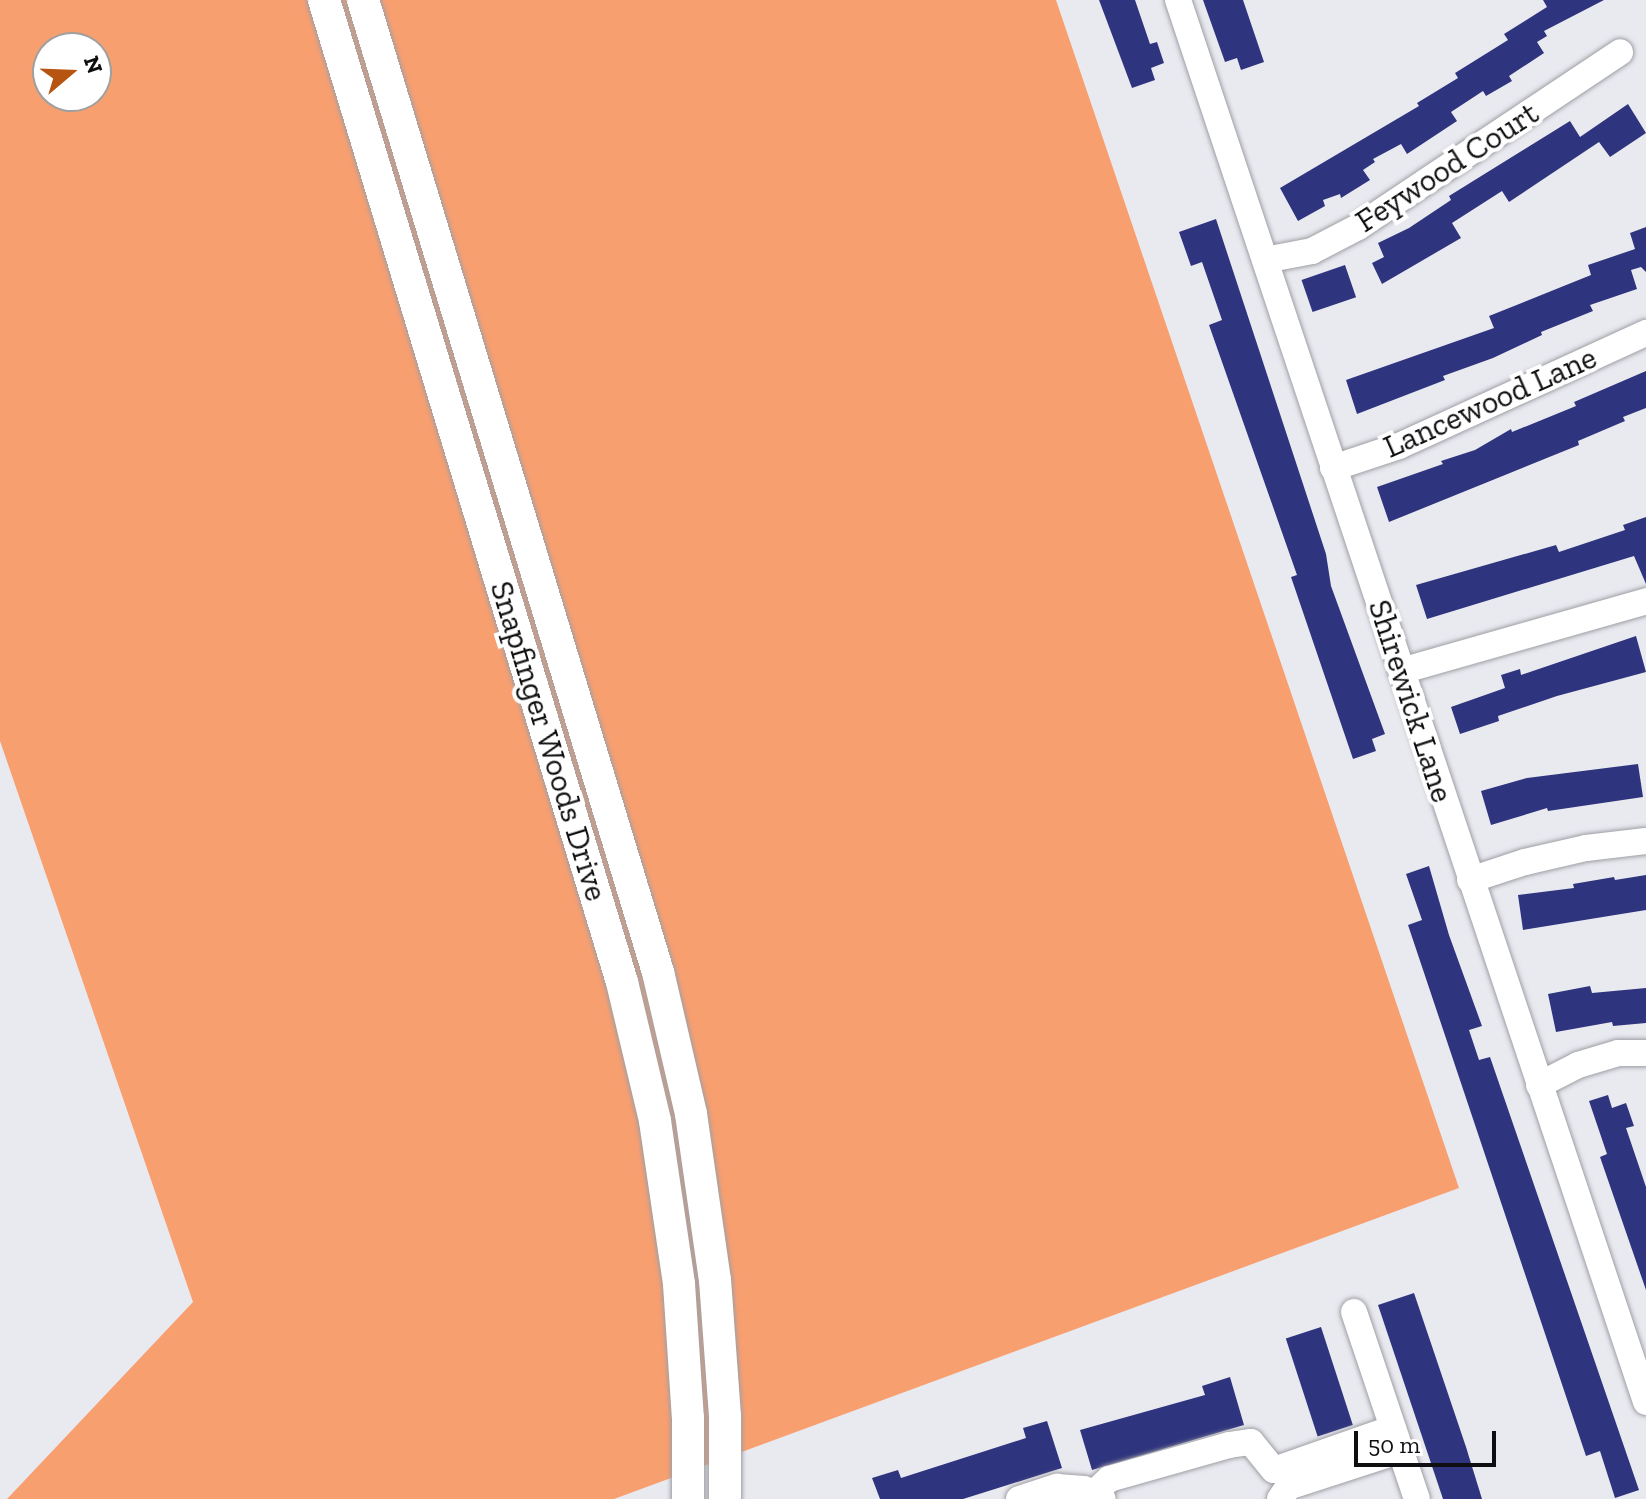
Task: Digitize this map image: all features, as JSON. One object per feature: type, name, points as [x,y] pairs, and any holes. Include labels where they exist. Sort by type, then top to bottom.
[{"type":"main road","name":"Snapfinger Woods Drive","points":[[324,0],[622,982],[655,1121],[679,1284],[688,1418],[688,1499]]},
{"type":"main road","name":"Snapfinger Woods Drive","points":[[363,0],[640,913],[677,1055],[691,1114],[715,1280],[725,1416],[725,1499]]},
{"type":"street","name":"Shirewick Lane","points":[[1178,0],[1646,1402]]},
{"type":"street","name":"Feywood Court","points":[[1265,260],[1312,251],[1358,227],[1620,52]]},
{"type":"street","name":"Lancewood Lane","points":[[1333,468],[1399,446],[1646,333]]},
{"type":"street","points":[[1401,671],[1646,601]]},
{"type":"street","points":[[1470,880],[1525,862],[1586,848],[1646,841]]},
{"type":"street","points":[[1539,1085],[1578,1065],[1618,1053],[1646,1053]]},
{"type":"street","points":[[642,1068],[677,1055]]},
{"type":"street","points":[[1354,1312],[1417,1499]]},
{"type":"street","points":[[1019,1499],[1057,1487],[1084,1489],[1098,1496],[1109,1479],[1229,1445],[1251,1442],[1274,1470],[1397,1439]]},
{"type":"street","points":[[1280,1499],[1288,1487],[1397,1439]]},
{"type":"shaded area","points":[[0,0],[1056,0],[1459,1188],[614,1499],[7,1499],[193,1302],[0,741]]},
{"type":"building","points":[[1099,0],[1135,0],[1150,44],[1157,42],[1164,63],[1151,68],[1155,80],[1132,88]]},
{"type":"building","points":[[1203,0],[1243,0],[1264,62],[1241,70],[1237,58],[1225,62]]},
{"type":"building","points":[[1543,0],[1604,0],[1544,31],[1547,36],[1537,42],[1544,53],[1509,76],[1512,81],[1486,96],[1483,91],[1451,112],[1457,121],[1407,154],[1401,144],[1373,159],[1375,162],[1363,170],[1370,180],[1341,198],[1340,194],[1323,200],[1325,206],[1298,221],[1280,188],[1419,106],[1417,103],[1458,78],[1455,73],[1508,40],[1504,34],[1547,7]]},
{"type":"building","points":[[1628,104],[1646,133],[1610,157],[1599,142],[1509,202],[1502,191],[1452,223],[1461,238],[1382,284],[1372,263],[1384,257],[1378,243],[1409,228],[1451,200],[1449,196],[1570,121],[1580,137]]},
{"type":"building","points":[[1216,219],[1326,554],[1331,586],[1385,734],[1372,739],[1376,751],[1353,759],[1291,577],[1297,575],[1209,325],[1222,320],[1202,262],[1191,266],[1179,232]]},
{"type":"building","points":[[1646,227],[1646,272],[1641,267],[1631,270],[1637,289],[1590,305],[1593,311],[1541,332],[1542,335],[1493,358],[1443,376],[1445,380],[1357,414],[1346,380],[1494,328],[1489,316],[1591,275],[1588,265],[1635,249],[1630,233]]},
{"type":"building","points":[[1345,265],[1356,297],[1313,312],[1302,280]]},
{"type":"building","points":[[1646,371],[1646,408],[1623,417],[1625,421],[1578,441],[1579,445],[1389,522],[1377,487],[1443,464],[1441,461],[1475,450],[1511,429],[1512,432],[1576,406],[1574,402]]},
{"type":"building","points":[[1646,517],[1646,584],[1634,556],[1427,619],[1416,585],[1556,545],[1559,552],[1625,530],[1623,525]]},
{"type":"building","points":[[1636,636],[1646,672],[1557,696],[1498,716],[1499,721],[1460,734],[1451,707],[1505,688],[1501,675],[1520,669],[1521,675]]},
{"type":"building","points":[[1638,764],[1643,797],[1548,811],[1547,808],[1491,825],[1481,791],[1527,778]]},
{"type":"building","points":[[1429,866],[1449,935],[1482,1026],[1469,1030],[1479,1060],[1490,1057],[1639,1490],[1615,1498],[1600,1451],[1586,1456],[1408,925],[1422,920],[1406,874]]},
{"type":"building","points":[[1646,875],[1646,910],[1523,930],[1518,895],[1574,888],[1573,884],[1614,877],[1615,880]]},
{"type":"building","points":[[1590,986],[1592,993],[1646,988],[1646,1023],[1613,1026],[1612,1022],[1556,1032],[1548,994]]},
{"type":"building","points":[[1608,1095],[1612,1108],[1626,1103],[1634,1126],[1626,1128],[1646,1187],[1646,1290],[1600,1157],[1607,1154],[1589,1101]]},
{"type":"building","points":[[1414,1293],[1482,1499],[1443,1499],[1378,1305]]},
{"type":"building","points":[[1321,1327],[1353,1425],[1318,1436],[1286,1338]]},
{"type":"building","points":[[1230,1377],[1244,1425],[1092,1470],[1080,1430],[1205,1395],[1202,1386]]},
{"type":"building","points":[[1047,1421],[1062,1468],[963,1499],[880,1499],[872,1478],[898,1470],[901,1478],[1026,1438],[1023,1428]]}]
